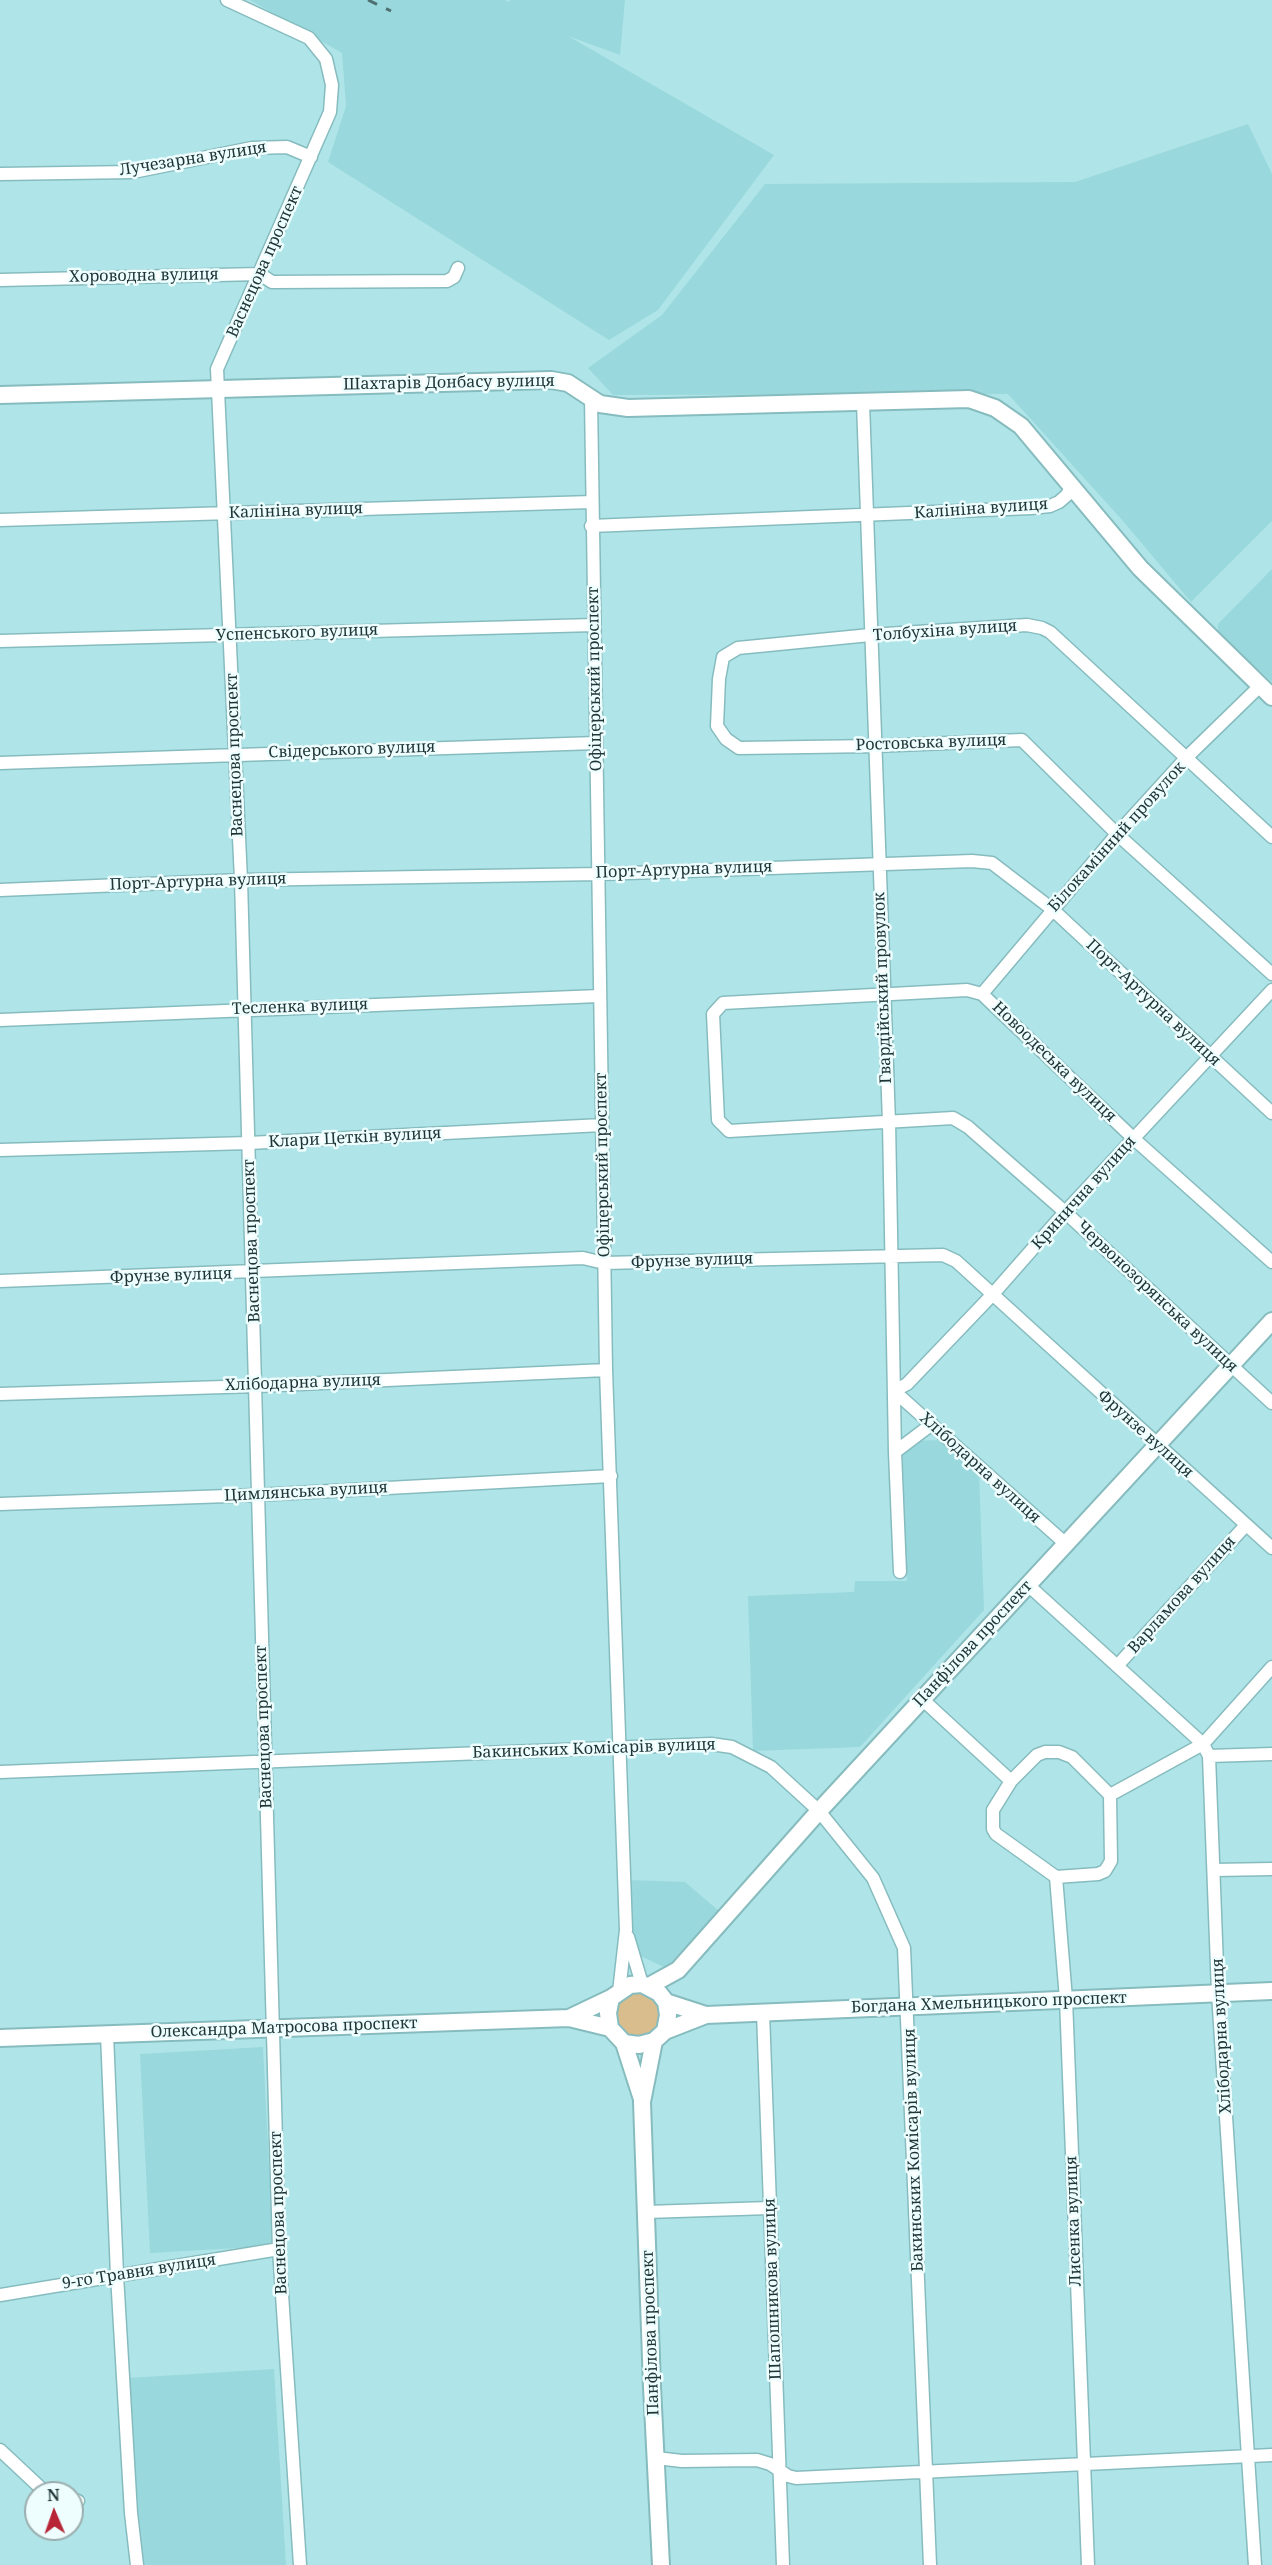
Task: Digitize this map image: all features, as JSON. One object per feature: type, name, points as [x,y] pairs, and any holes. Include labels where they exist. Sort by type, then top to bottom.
[{"type":"main road","name":"Шахтарів Донбасу вулиця","points":[[0,395],[551,380],[568,383],[591,399],[606,405],[628,408],[863,404],[969,399],[995,408],[1021,426],[1071,487]]},
{"type":"main road","points":[[1071,487],[1140,568],[1266,692]]},
{"type":"main road","name":"Панфілова проспект","points":[[666,2002],[678,1970],[819,1810],[1272,1321]]},
{"type":"main road","name":"Панфілова проспект","points":[[646,1985],[678,1970]]},
{"type":"main road","points":[[569,2019],[630,1985],[646,1985],[666,2002],[706,2014]]},
{"type":"main road","name":"Богдана Хмельницького проспект","points":[[706,2014],[1272,1991]]},
{"type":"main road","points":[[610,2028],[608,2013],[615,1995]]},
{"type":"main road","points":[[659,2036],[668,2015],[666,2002]]},
{"type":"main road","points":[[569,2019],[610,2028],[624,2043],[639,2045],[706,2014]]},
{"type":"main road","name":"Олександра Матросова проспект","points":[[0,2038],[569,2019]]},
{"type":"main road","name":"Панфілова проспект","points":[[642,2102],[659,2036]]},
{"type":"main road","name":"Панфілова проспект","points":[[624,2043],[642,2102],[661,2565]]},
{"type":"street","name":"Васнецова проспект","points":[[227,0],[309,38],[326,59],[332,85],[330,112],[217,369],[220,389],[241,880],[279,2249],[300,2565]]},
{"type":"street","name":"Лучезарна вулиця","points":[[0,174],[133,171],[252,148],[287,147],[311,157]]},
{"type":"street","name":"Хороводна вулиця","points":[[0,280],[260,274],[272,282],[447,280],[454,277],[458,268]]},
{"type":"street","name":"Офіцерський проспект","points":[[591,399],[591,526],[599,874],[606,1370],[626,1930]]},
{"type":"street","name":"Гвардійський провулок","points":[[863,404],[889,1122],[900,1572]]},
{"type":"street","name":"Калініна вулиця","points":[[591,526],[866,516],[1050,506],[1067,495],[1071,487]]},
{"type":"street","name":"Калініна вулиця","points":[[0,520],[592,502]]},
{"type":"street","name":"Успенського вулиця","points":[[0,641],[594,625]]},
{"type":"street","name":"Толбухіна вулиця","points":[[718,695],[723,657],[738,648],[1027,625],[1042,628],[1050,632],[1272,837]]},
{"type":"street","name":"Білокамінний провулок","points":[[982,994],[1052,909],[1187,757],[1266,692]]},
{"type":"street","name":"Ростовська вулиця","points":[[718,695],[717,726],[726,739],[740,748],[874,746],[1022,740],[1117,834],[1272,974]]},
{"type":"street","name":"Свідерського вулиця","points":[[0,763],[235,753],[596,743]]},
{"type":"street","name":"Порт-Артурна вулиця","points":[[0,890],[241,880],[599,874],[878,863],[972,861],[992,863],[1052,909],[1272,1113]]},
{"type":"street","name":"Новоодеська вулиця","points":[[889,1122],[729,1131],[718,1120],[713,1014],[723,1003],[967,990],[982,994],[1133,1138],[1272,1262]]},
{"type":"street","name":"Кринична вулиця","points":[[894,1391],[907,1384],[993,1294],[1065,1212],[1272,990]]},
{"type":"street","name":"Тесленка вулиця","points":[[0,1020],[600,996]]},
{"type":"street","name":"Червонозорянська вулиця","points":[[889,1122],[953,1118],[968,1126],[1272,1403]]},
{"type":"street","name":"Клари Цеткін вулиця","points":[[0,1150],[249,1143],[602,1125]]},
{"type":"street","name":"Фрунзе вулиця","points":[[0,1281],[252,1273],[583,1258],[604,1263],[935,1254],[949,1257],[993,1294],[1272,1548]]},
{"type":"street","name":"Хлібодарна вулиця","points":[[0,1394],[256,1386],[606,1370]]},
{"type":"street","name":"Хлібодарна вулиця","points":[[894,1391],[1066,1544]]},
{"type":"street","points":[[896,1452],[932,1424]]},
{"type":"street","name":"Цимлянська вулиця","points":[[0,1504],[257,1495],[611,1476]]},
{"type":"street","name":"Варламова вулиця","points":[[1117,1666],[1246,1525]]},
{"type":"street","name":"Хлібодарна вулиця","points":[[1028,1585],[1203,1744],[1209,1756],[1218,1993],[1255,2565]]},
{"type":"street","points":[[1110,1795],[1203,1744],[1272,1666]]},
{"type":"street","points":[[922,1699],[1011,1782]]},
{"type":"street","name":"Бакинських Комісарів вулиця","points":[[0,1772],[711,1743],[732,1747],[771,1767],[819,1810],[873,1878],[904,1948],[930,2565]]},
{"type":"street","points":[[1059,1752],[1072,1757],[1110,1795],[1109,1865],[1098,1874],[1056,1877],[996,1834],[993,1829],[993,1810],[1011,1782],[1037,1755],[1059,1752]]},
{"type":"street","points":[[1209,1756],[1272,1754]]},
{"type":"street","points":[[1214,1870],[1272,1869]]},
{"type":"street","name":"Лисенка вулиця","points":[[1056,1877],[1066,2000],[1088,2565]]},
{"type":"street","points":[[626,1930],[646,1985]]},
{"type":"street","points":[[615,1995],[626,1930]]},
{"type":"street","name":"Шапошникова вулиця","points":[[763,2012],[783,2565]]},
{"type":"street","points":[[107,2034],[117,2275],[131,2513],[137,2565]]},
{"type":"street","points":[[646,2212],[770,2208]]},
{"type":"street","name":"9-го Травня вулиця","points":[[0,2295],[279,2249]]},
{"type":"street","points":[[0,2450],[33,2481]]},
{"type":"street","points":[[656,2458],[682,2461],[757,2460],[796,2478],[1272,2455]]},
{"type":"shaded area","points":[[250,0],[505,0],[509,2],[510,0],[625,0],[620,55],[568,36],[774,155],[658,310],[609,340],[328,162],[346,106],[342,53]]},
{"type":"shaded area","points":[[1248,124],[1272,174],[1272,521],[1191,602],[1123,521],[1008,394],[613,395],[588,368],[662,315],[765,184],[1075,182]]},
{"type":"shaded area","points":[[1272,569],[1272,682],[1218,633],[1218,624]]},
{"type":"shaded area","points":[[946,1440],[979,1472],[984,1610],[860,1747],[753,1751],[748,1596],[854,1592],[855,1581],[907,1581],[902,1441]]},
{"type":"shaded area","points":[[628,1880],[685,1882],[719,1911],[666,1968],[636,1954],[632,1937]]},
{"type":"shaded area","points":[[638,1993],[653,2000],[660,2015],[653,2030],[638,2037],[623,2030],[616,2015],[623,2000]]},
{"type":"shaded area","points":[[263,2047],[273,2246],[150,2253],[140,2054]]},
{"type":"shaded area","points":[[274,2369],[286,2565],[139,2565],[128,2378]]},
{"type":"railway","points":[[368,0],[391,11]]}]
